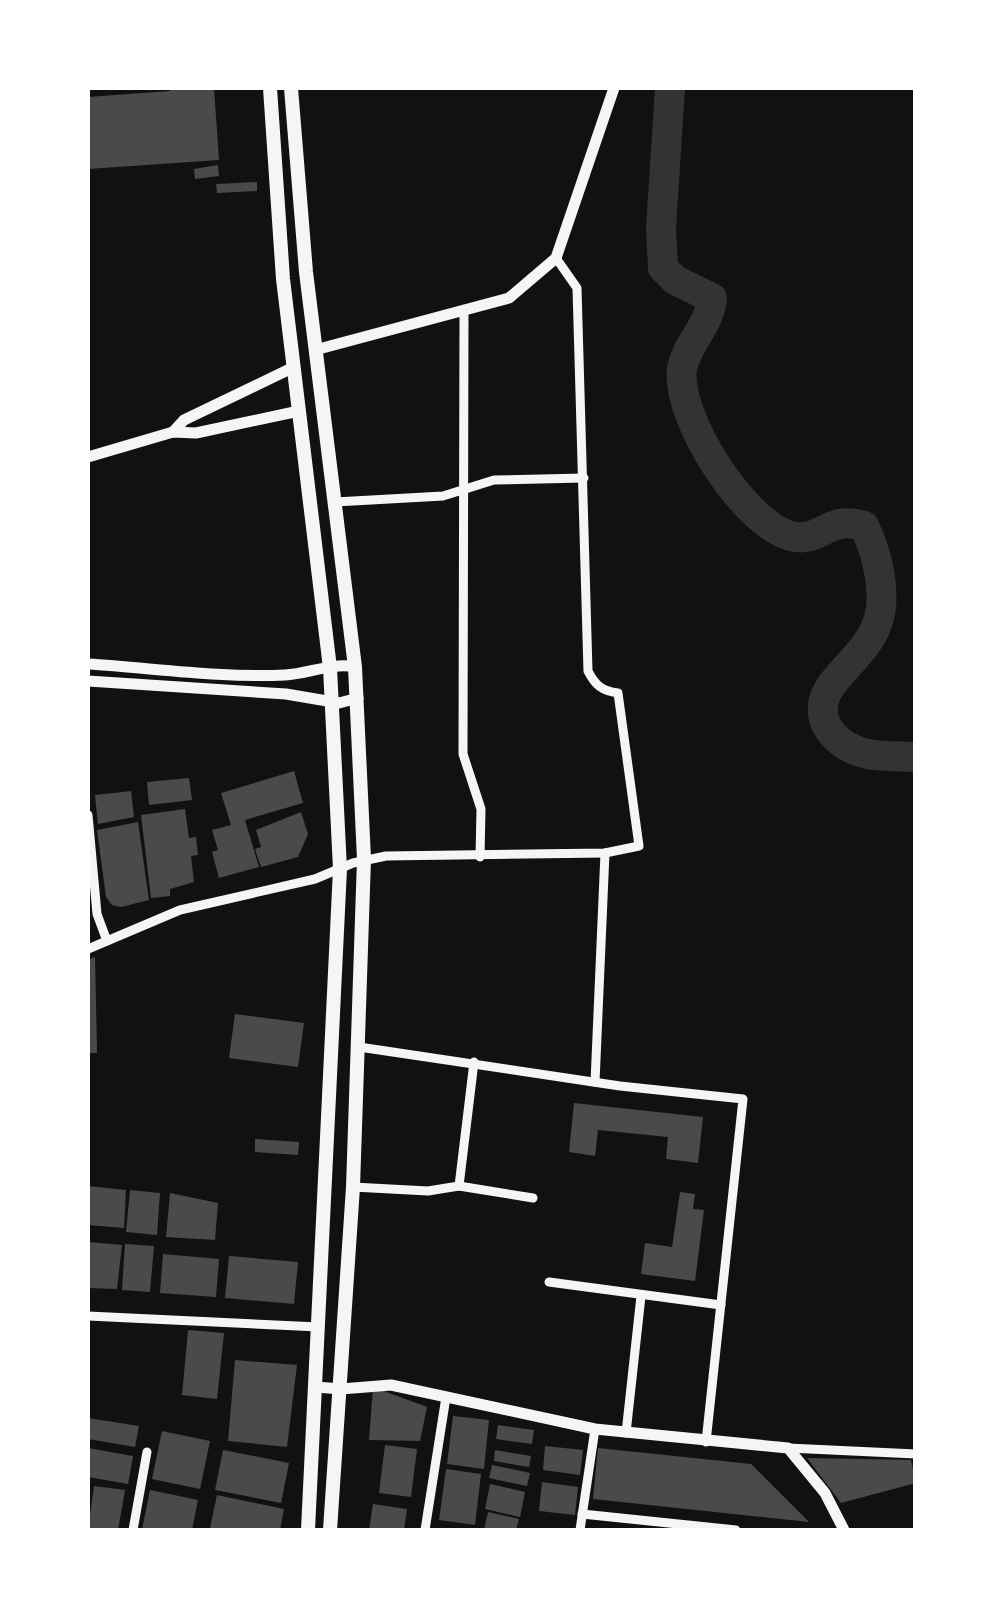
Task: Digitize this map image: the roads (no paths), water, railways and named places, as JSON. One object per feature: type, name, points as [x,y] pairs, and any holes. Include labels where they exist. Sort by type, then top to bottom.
[{"type":"main road","points":[[270,88],[278,230],[330,668],[340,870],[308,1530]]},
{"type":"main road","points":[[291,88],[315,350],[358,698],[364,859],[353,1187],[330,1530]]},
{"type":"street","points":[[315,350],[509,298],[556,258],[614,88]]},
{"type":"street","points":[[88,949],[180,910],[315,879],[364,859],[606,853],[639,846],[618,693],[594,684],[588,671],[577,288],[556,258]]},
{"type":"street","points":[[464,311],[464,754],[481,809],[480,856]]},
{"type":"street","points":[[172,432],[184,420],[294,367]]},
{"type":"street","points":[[88,457],[172,432],[196,433],[299,411]]},
{"type":"street","points":[[336,502],[443,496],[494,480],[584,478]]},
{"type":"street","points":[[88,664],[268,675],[301,674],[343,665],[355,667]]},
{"type":"street","points":[[88,681],[286,694],[346,703],[358,698]]},
{"type":"street","points":[[88,816],[97,914],[108,941]]},
{"type":"street","points":[[595,1082],[606,853]]},
{"type":"street","points":[[359,1047],[743,1100],[706,1442]]},
{"type":"street","points":[[459,1186],[474,1062]]},
{"type":"street","points":[[353,1187],[428,1191],[459,1186],[533,1198]]},
{"type":"street","points":[[549,1282],[721,1305]]},
{"type":"street","points":[[626,1433],[642,1296]]},
{"type":"street","points":[[88,1316],[319,1327]]},
{"type":"street","points":[[316,1387],[342,1390],[379,1384],[594,1429],[706,1442],[916,1454]]},
{"type":"street","points":[[425,1530],[446,1397]]},
{"type":"street","points":[[580,1530],[594,1429]]},
{"type":"street","points":[[788,1448],[825,1493],[844,1530]]},
{"type":"street","points":[[133,1530],[147,1452]]},
{"type":"street","points":[[582,1514],[736,1530]]},
{"type":"waterway","points":[[670,88],[661,228],[663,268],[675,280],[712,298],[682,368],[689,413],[716,466],[753,511],[773,527],[801,537],[842,524],[864,526],[880,574],[880,613],[868,641],[830,687],[824,699],[825,721],[837,739],[857,751],[916,757]]}]
